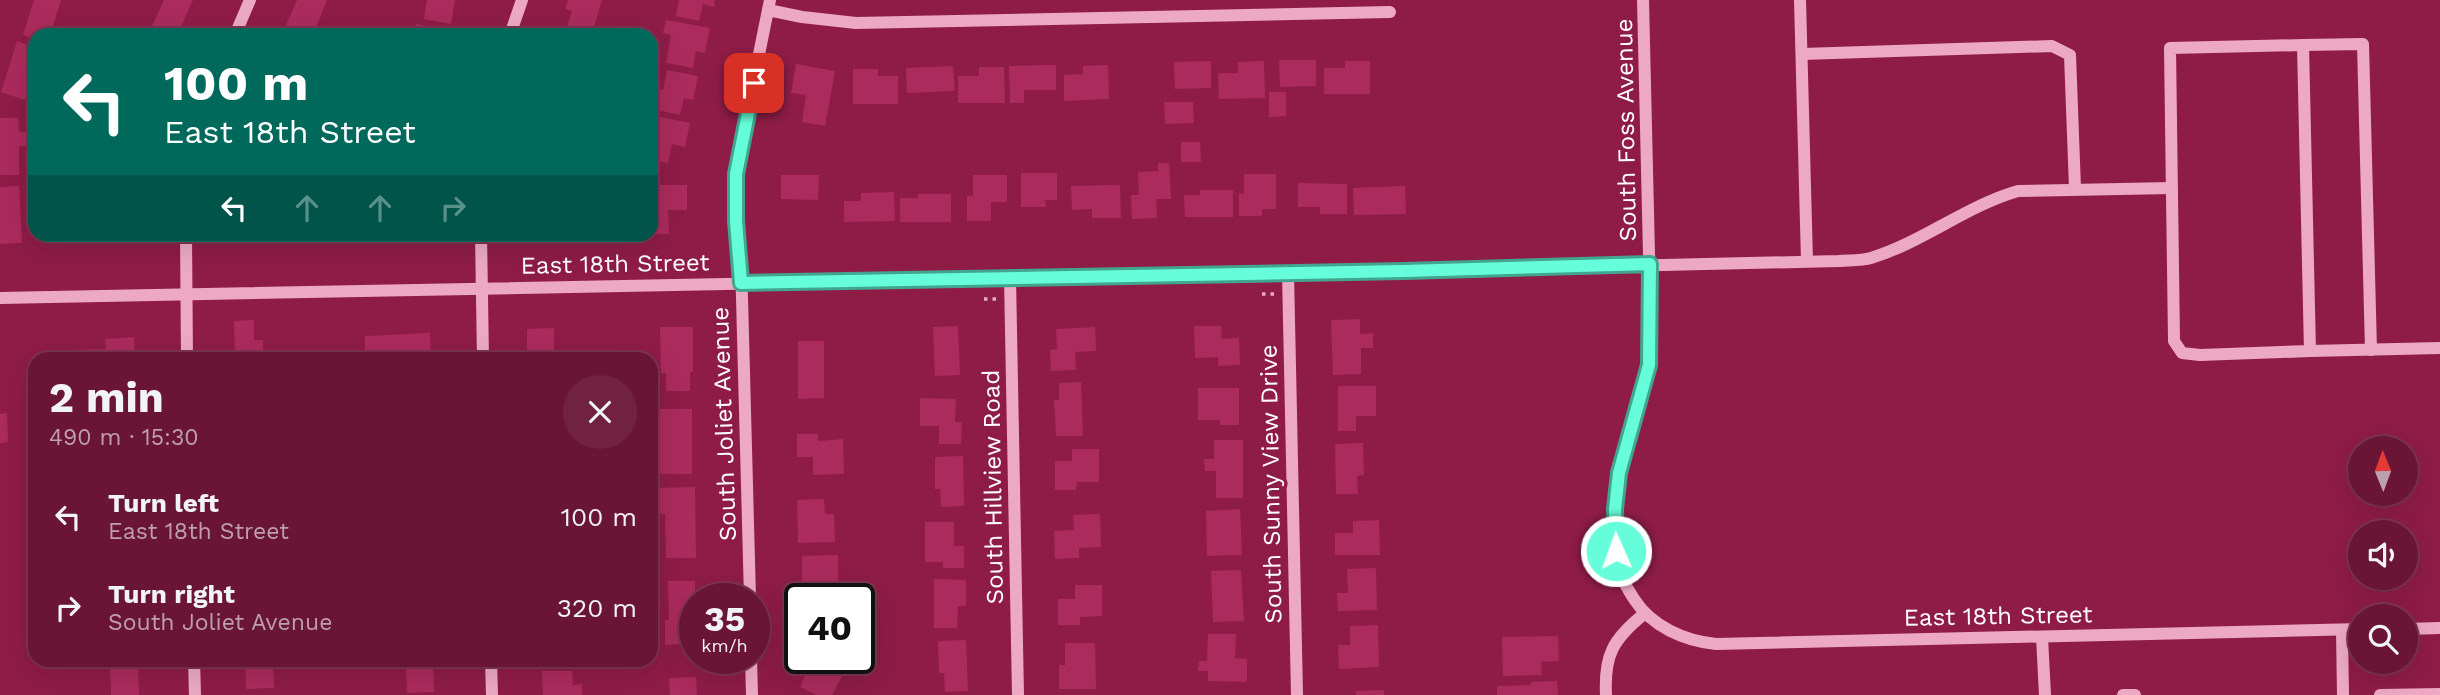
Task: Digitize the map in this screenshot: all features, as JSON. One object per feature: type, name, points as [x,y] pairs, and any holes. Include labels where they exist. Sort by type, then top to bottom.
[{"type":"street","points":[[238,28],[250,0]]},
{"type":"street","points":[[512,28],[522,0]]},
{"type":"street","name":"South Foss Avenue","points":[[1643,0],[1650,264],[1649,365],[1619,473],[1615,509],[1617,566],[1644,614]]},
{"type":"street","points":[[1800,0],[1807,261]]},
{"type":"street","points":[[769,5],[802,17],[856,23],[1390,12]]},
{"type":"street","name":"South Joliet Avenue","points":[[750,583],[736,174],[769,5]]},
{"type":"street","points":[[2371,350],[2363,44],[2170,48],[2174,341],[2182,353],[2200,355],[2440,348]]},
{"type":"street","points":[[2303,45],[2310,351]]},
{"type":"street","points":[[1802,54],[2052,47],[2070,55],[2075,188]]},
{"type":"street","name":"East 18th Street","points":[[0,298],[1868,259],[1905,244],[2000,196],[2018,191],[2171,188]]},
{"type":"street","points":[[186,242],[187,352]]},
{"type":"street","points":[[481,242],[484,352]]},
{"type":"street","name":"South Sunny View Drive","points":[[1288,273],[1297,695]]},
{"type":"street","name":"South Hillview Road","points":[[1010,278],[1018,695]]},
{"type":"street","points":[[1606,695],[1606,671],[1616,640],[1644,614]]},
{"type":"street","name":"East 18th Street","points":[[1644,614],[1683,637],[1716,644],[2348,630]]},
{"type":"street","points":[[2418,629],[2440,628]]},
{"type":"street","points":[[2342,630],[2343,695]]},
{"type":"street","points":[[2042,636],[2045,695]]},
{"type":"street","points":[[194,667],[195,695]]},
{"type":"street","points":[[491,667],[492,695]]},
{"type":"street","points":[[751,674],[752,695]]},
{"type":"street","points":[[2380,695],[2440,694]]},
{"type":"street","points":[[2123,695],[2135,695]]},
{"type":"building","points":[[34,0],[61,0],[52,28],[28,28],[28,37],[23,35]]},
{"type":"building","points":[[164,0],[193,0],[180,28],[151,28]]},
{"type":"building","points":[[297,0],[327,0],[316,28],[285,28]]},
{"type":"building","points":[[427,0],[455,0],[451,24],[424,19]]},
{"type":"building","points":[[568,0],[602,0],[594,28],[567,27],[572,11],[565,9]]},
{"type":"building","points":[[679,0],[715,0],[714,7],[703,4],[699,21],[676,16]]},
{"type":"building","points":[[666,20],[710,28],[705,53],[696,51],[693,68],[666,63],[671,35],[663,33]]},
{"type":"building","points":[[416,24],[441,28],[415,28]]},
{"type":"building","points":[[17,41],[28,45],[28,91],[25,100],[1,92]]},
{"type":"building","points":[[1279,60],[1316,60],[1316,86],[1280,87]]},
{"type":"building","points":[[1211,61],[1211,88],[1175,89],[1174,62]]},
{"type":"building","points":[[1264,61],[1265,98],[1219,99],[1218,73],[1238,73],[1238,62]]},
{"type":"building","points":[[1345,61],[1370,61],[1370,94],[1324,94],[1324,68],[1345,68]]},
{"type":"building","points":[[796,64],[835,71],[825,126],[802,122],[806,95],[791,93]]},
{"type":"building","points":[[1056,65],[1056,90],[1024,90],[1024,103],[1010,103],[1009,66]]},
{"type":"building","points":[[1108,65],[1109,99],[1064,101],[1064,75],[1083,74],[1083,66]]},
{"type":"building","points":[[953,66],[955,91],[907,93],[906,68]]},
{"type":"building","points":[[979,67],[1004,67],[1005,103],[958,103],[958,76],[979,76]]},
{"type":"building","points":[[853,69],[878,69],[878,76],[898,76],[898,104],[853,104]]},
{"type":"building","points":[[667,70],[698,76],[693,100],[684,98],[680,115],[658,110],[658,89],[663,90]]},
{"type":"building","points":[[1269,92],[1286,92],[1286,116],[1269,117]]},
{"type":"building","points":[[1164,102],[1193,102],[1194,123],[1165,124]]},
{"type":"building","points":[[658,116],[690,123],[685,147],[672,144],[668,163],[658,161]]},
{"type":"building","points":[[0,118],[18,118],[19,132],[28,132],[28,146],[19,146],[19,175],[0,175]]},
{"type":"building","points":[[1181,142],[1200,142],[1201,162],[1181,162]]},
{"type":"building","points":[[1158,163],[1169,163],[1171,199],[1156,199],[1157,218],[1132,219],[1131,195],[1139,195],[1138,172],[1158,171]]},
{"type":"building","points":[[1021,173],[1057,173],[1057,200],[1045,200],[1046,207],[1021,207]]},
{"type":"building","points":[[1244,174],[1276,174],[1276,209],[1262,209],[1262,216],[1239,216],[1239,193],[1244,194]]},
{"type":"building","points":[[781,175],[819,175],[818,200],[781,199]]},
{"type":"building","points":[[973,175],[1007,175],[1007,202],[991,202],[991,221],[967,221],[967,196],[973,196]]},
{"type":"building","points":[[1298,183],[1347,184],[1347,214],[1320,214],[1320,207],[1298,207]]},
{"type":"building","points":[[658,185],[687,185],[687,210],[668,210],[669,234],[658,234]]},
{"type":"building","points":[[1120,185],[1121,218],[1092,218],[1092,209],[1072,210],[1071,186]]},
{"type":"building","points":[[19,186],[22,243],[0,244],[0,187]]},
{"type":"building","points":[[1405,186],[1406,214],[1354,215],[1353,188]]},
{"type":"building","points":[[1200,190],[1233,190],[1233,217],[1185,217],[1184,195],[1200,195]]},
{"type":"building","points":[[894,192],[895,221],[844,222],[844,201],[861,201],[861,193]]},
{"type":"building","points":[[918,194],[951,194],[951,222],[900,222],[900,198],[918,198]]},
{"type":"building","points":[[1360,319],[1360,334],[1373,333],[1373,348],[1361,348],[1361,374],[1333,375],[1331,320]]},
{"type":"building","points":[[254,320],[254,340],[263,340],[263,352],[235,352],[234,321]]},
{"type":"building","points":[[958,326],[960,375],[935,376],[933,327]]},
{"type":"building","points":[[1194,326],[1221,326],[1222,339],[1239,338],[1240,365],[1218,366],[1218,357],[1195,358]]},
{"type":"building","points":[[660,327],[693,327],[693,372],[690,372],[690,391],[666,391],[666,373],[661,373]]},
{"type":"building","points":[[1095,327],[1096,351],[1075,352],[1076,370],[1051,371],[1050,350],[1057,349],[1056,329]]},
{"type":"building","points":[[554,328],[554,352],[527,352],[527,329]]},
{"type":"building","points":[[430,333],[431,352],[365,352],[365,336]]},
{"type":"building","points":[[134,337],[135,352],[71,352],[106,349],[105,339]]},
{"type":"building","points":[[798,341],[824,341],[824,398],[798,399]]},
{"type":"building","points":[[1081,382],[1083,436],[1056,436],[1054,400],[1059,400],[1059,383]]},
{"type":"building","points":[[1338,386],[1376,386],[1376,416],[1356,416],[1356,431],[1338,431]]},
{"type":"building","points":[[1198,388],[1239,388],[1239,425],[1220,425],[1220,420],[1198,420]]},
{"type":"building","points":[[920,398],[956,399],[955,422],[962,422],[961,444],[939,444],[939,426],[920,426]]},
{"type":"building","points":[[660,409],[692,409],[692,474],[659,474]]},
{"type":"building","points":[[7,413],[8,442],[0,443],[0,414]]},
{"type":"building","points":[[797,434],[818,434],[818,441],[843,439],[844,474],[813,475],[813,457],[797,457]]},
{"type":"building","points":[[1214,440],[1243,440],[1243,498],[1216,498],[1216,471],[1205,471],[1204,459],[1214,459]]},
{"type":"building","points":[[1363,443],[1364,475],[1357,476],[1358,494],[1336,494],[1335,444]]},
{"type":"building","points":[[1072,449],[1099,449],[1099,482],[1077,482],[1076,490],[1055,490],[1055,461],[1072,461]]},
{"type":"building","points":[[963,456],[964,506],[941,507],[940,489],[935,489],[935,457]]},
{"type":"building","points":[[695,487],[696,558],[666,558],[665,514],[658,514],[658,488]]},
{"type":"building","points":[[824,499],[825,514],[834,514],[835,542],[798,543],[797,500]]},
{"type":"building","points":[[1240,509],[1242,555],[1207,556],[1206,511]]},
{"type":"building","points":[[1100,514],[1101,547],[1079,548],[1079,558],[1055,559],[1054,531],[1074,530],[1073,515]]},
{"type":"building","points":[[1379,520],[1380,555],[1335,555],[1335,533],[1353,533],[1353,521]]},
{"type":"building","points":[[925,522],[954,522],[954,546],[964,546],[964,568],[943,568],[943,562],[925,562]]},
{"type":"building","points":[[838,555],[838,583],[802,582],[802,556]]},
{"type":"building","points":[[1376,568],[1377,610],[1338,611],[1337,593],[1348,593],[1347,569]]},
{"type":"building","points":[[1241,570],[1244,621],[1213,622],[1211,571]]},
{"type":"building","points":[[934,579],[966,580],[966,606],[958,606],[957,628],[934,628]]},
{"type":"building","points":[[668,581],[695,581],[679,583],[679,644],[665,645],[665,620],[669,620]]},
{"type":"building","points":[[1075,585],[1102,585],[1102,616],[1080,617],[1080,625],[1058,625],[1058,599],[1075,599]]},
{"type":"building","points":[[1378,625],[1379,667],[1339,669],[1338,645],[1350,645],[1350,626]]},
{"type":"building","points":[[1208,634],[1236,634],[1235,658],[1247,659],[1247,682],[1208,681],[1208,671],[1198,671],[1199,661],[1207,661]]},
{"type":"building","points":[[1558,636],[1559,661],[1541,662],[1542,675],[1503,676],[1502,637]]},
{"type":"building","points":[[966,640],[968,691],[945,692],[944,673],[939,673],[938,641]]},
{"type":"building","points":[[1065,643],[1095,643],[1096,689],[1059,689],[1059,665],[1065,665]]},
{"type":"building","points":[[110,667],[138,667],[139,695],[111,695]]},
{"type":"building","points":[[245,667],[273,667],[274,688],[246,689]]},
{"type":"building","points":[[406,667],[433,667],[434,692],[407,693]]},
{"type":"building","points":[[542,671],[572,671],[573,685],[582,684],[582,695],[543,695]]},
{"type":"building","points":[[806,674],[843,674],[832,695],[817,695],[800,687]]},
{"type":"building","points":[[696,677],[697,695],[670,695],[669,678]]},
{"type":"building","points":[[1557,681],[1558,695],[1497,695],[1497,686]]},
{"type":"building","points":[[1384,690],[1384,695],[1356,695],[1356,691]]},
{"type":"route","points":[[754,83],[736,174],[736,221],[741,283],[1650,264],[1649,365],[1619,473],[1615,509],[1616,551]]}]
